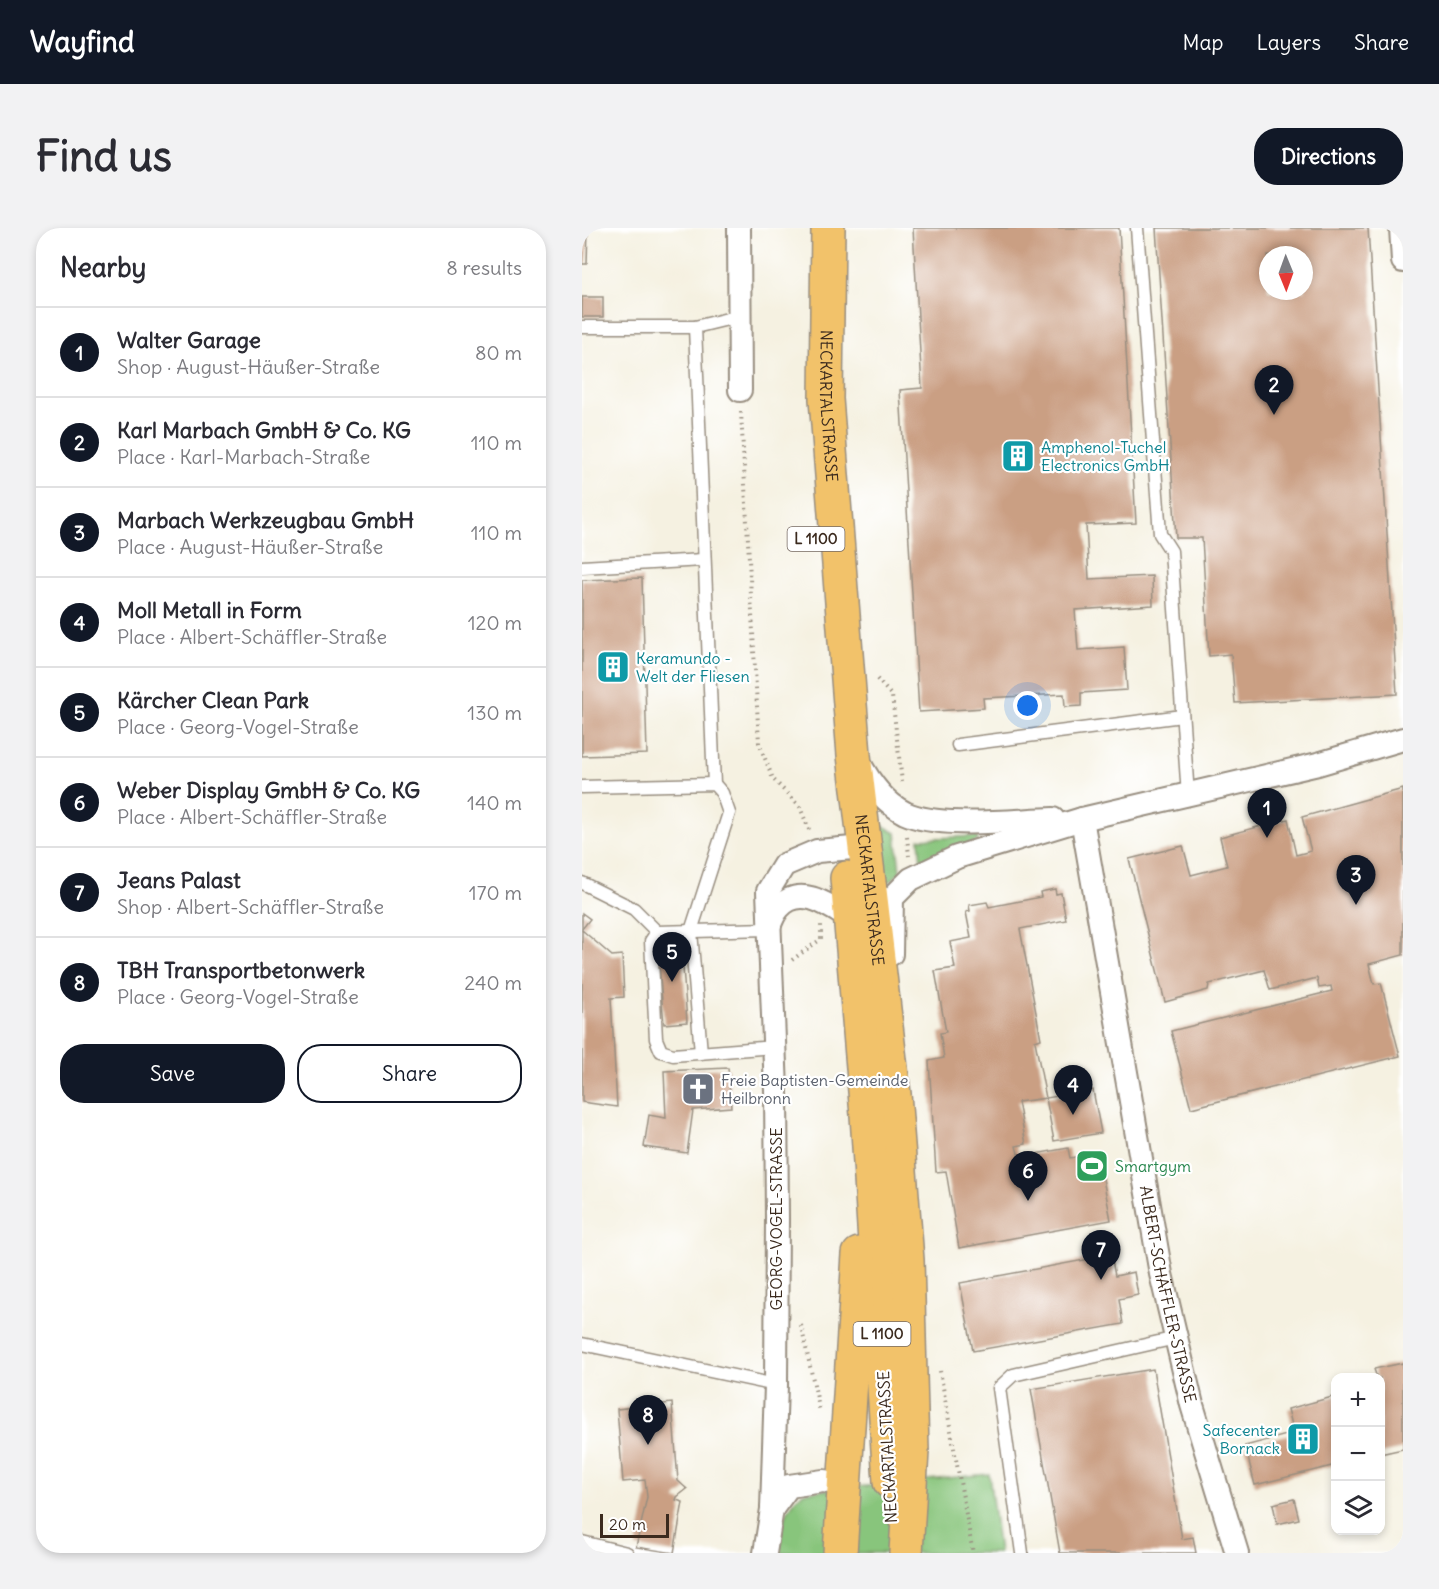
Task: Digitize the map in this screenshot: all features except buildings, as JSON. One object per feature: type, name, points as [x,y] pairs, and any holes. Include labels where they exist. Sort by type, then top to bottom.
[{"type":"main road","name":"NECKARTALSTRASSE","points":[[808,228],[806,430],[867,1115],[890,1467],[892,1553]]},
{"type":"main road","name":"NECKARTALSTRASSE","points":[[828,228],[825,399],[854,755],[842,849],[894,1094],[907,1260],[912,1451],[906,1553]]},
{"type":"main road","points":[[840,1553],[867,1115]]},
{"type":"main road","points":[[912,1451],[921,1497],[927,1553]]},
{"type":"street","points":[[739,228],[740,390]]},
{"type":"street","points":[[1401,228],[1403,261]]},
{"type":"street","points":[[894,1094],[890,930],[892,898],[911,879],[957,857],[1082,819],[1188,796],[1318,764],[1403,740]]},
{"type":"street","points":[[854,755],[871,784],[905,813],[946,821],[1082,819]]},
{"type":"street","name":"ALBERT-SCHÄFFLER-STRASSE","points":[[1082,819],[1161,1274],[1208,1462],[1237,1553]]},
{"type":"street","name":"GEORG-VOGEL-STRASSE","points":[[765,1553],[771,1509],[776,1385],[774,1047],[768,891],[784,865],[842,849]]},
{"type":"street","points":[[768,929],[779,907],[798,897],[820,899],[850,919]]},
{"type":"street","points":[[771,1509],[789,1486],[823,1481],[844,1484]]},
{"type":"lane","points":[[1137,228],[1160,534],[1171,551],[1188,796]]},
{"type":"lane","points":[[582,327],[694,327],[740,316]]},
{"type":"lane","points":[[694,327],[714,784],[722,793],[729,813],[691,931],[701,1053]]},
{"type":"lane","points":[[582,567],[703,560]]},
{"type":"lane","points":[[958,745],[1182,716]]},
{"type":"lane","points":[[582,787],[714,784]]},
{"type":"lane","points":[[582,883],[634,909],[657,932],[768,929]]},
{"type":"lane","points":[[657,932],[651,940],[656,1039],[661,1051],[673,1055],[774,1047]]},
{"type":"lane","points":[[1022,1553],[999,1388],[1013,1376],[1176,1338]]},
{"type":"lane","points":[[582,1344],[776,1385]]},
{"type":"lane","points":[[582,1542],[627,1553]]},
{"type":"path","points":[[740,390],[759,743],[773,779],[842,849]]},
{"type":"path","points":[[789,963],[821,939],[820,899]]},
{"type":"path","points":[[801,1323],[823,1424]]},
{"type":"green space","points":[[876,822],[896,833],[900,872],[882,889]]},
{"type":"green space","points":[[977,836],[978,841],[921,862],[919,839]]},
{"type":"green space","points":[[989,1474],[999,1553],[776,1553],[784,1520],[791,1505],[803,1492]]},
{"type":"place","name":"Karl Marbach GmbH & Co. KG","points":[[1274,415]]},
{"type":"place","name":"Amphenol-Tuchel Electronics GmbH","points":[[1018,456]]},
{"type":"place","name":"Keramundo - Welt der Fliesen","points":[[613,667]]},
{"type":"place","name":"Walter Garage","points":[[1267,838]]},
{"type":"place","name":"Marbach Werkzeugbau GmbH","points":[[1356,905]]},
{"type":"place","name":"Kärcher Clean Park","points":[[672,982]]},
{"type":"place","name":"Freie Baptisten-Gemeinde Heilbronn","points":[[698,1089]]},
{"type":"place","name":"Moll Metall in Form","points":[[1073,1115]]},
{"type":"place","name":"Smartgym","points":[[1092,1166]]},
{"type":"place","name":"Weber Display GmbH & Co. KG","points":[[1028,1201]]},
{"type":"place","name":"Jeans Palast","points":[[1101,1280]]},
{"type":"place","name":"Safecenter Bornack","points":[[1303,1439]]},
{"type":"place","name":"TBH Transportbetonwerk","points":[[648,1445]]}]
